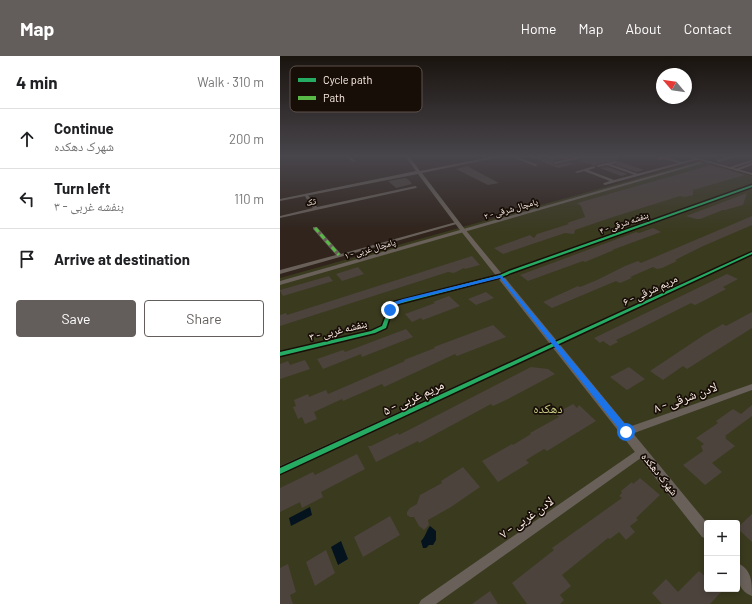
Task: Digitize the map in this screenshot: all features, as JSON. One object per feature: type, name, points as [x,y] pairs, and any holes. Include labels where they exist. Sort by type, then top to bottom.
[{"type":"street","points":[[280,200],[373,182]]},
{"type":"street","name":"شهرک دهکده","points":[[426,182],[434,194],[556,343],[704,529]]},
{"type":"street","points":[[605,184],[615,182]]},
{"type":"street","name":"پامچال شرقی - ۲","points":[[461,227],[631,182]]},
{"type":"street","name":"بنفشه شرقی - ۴","points":[[501,276],[752,186]]},
{"type":"street","name":"تک","points":[[280,217],[415,187]]},
{"type":"street","points":[[306,195],[316,209]]},
{"type":"street","points":[[280,272],[339,255],[461,227]]},
{"type":"street","name":"پامچال غربی - ۱","points":[[280,284],[461,227]]},
{"type":"street","points":[[315,228],[339,255]]},
{"type":"street","name":"مریم شرقی - ۶","points":[[556,343],[752,253]]},
{"type":"street","name":"بنفشه غربی - ۳","points":[[280,354],[373,332],[384,327],[390,310],[396,303],[501,276]]},
{"type":"street","name":"مریم غربی - ۵","points":[[280,471],[556,343]]},
{"type":"street","name":"لادن شرقی - ۸","points":[[626,432],[752,387]]},
{"type":"street","name":"لادن غربی - ۷","points":[[425,604],[642,452]]},
{"type":"street","points":[[740,574],[752,589]]},
{"type":"green space","name":"دهکده","points":[[625,182],[752,182],[752,604],[280,604],[280,278]]},
{"type":"water","points":[[310,507],[312,515],[291,526],[289,518]]},
{"type":"water","points":[[430,526],[436,531],[436,540],[433,545],[423,548],[421,541]]},
{"type":"water","points":[[341,541],[348,559],[338,565],[331,547]]},
{"type":"building","points":[[389,182],[410,182],[412,184],[396,188]]},
{"type":"building","points":[[481,182],[496,182],[499,183],[488,185]]},
{"type":"building","points":[[653,182],[722,182],[693,190],[693,195],[685,197],[680,196],[575,230],[574,234],[565,233],[503,254],[494,248],[530,235],[534,238],[537,234],[569,224],[567,223],[585,217],[581,206],[577,203]]},
{"type":"building","points":[[747,193],[743,205],[723,210],[700,219],[686,216]]},
{"type":"building","points":[[752,216],[752,225],[701,247],[662,268],[657,269],[653,267],[620,283],[616,281],[552,308],[543,302],[578,286],[580,287],[597,280],[625,266],[638,261],[641,263]]},
{"type":"building","points":[[653,228],[661,232],[612,250],[614,250],[585,262],[583,261],[528,281],[520,275],[636,232],[639,233]]},
{"type":"building","points":[[472,256],[480,265],[464,268],[454,273],[448,272],[280,326],[280,315],[286,313],[287,315]]},
{"type":"building","points":[[358,267],[364,274],[342,281],[336,274]]},
{"type":"building","points":[[727,274],[738,279],[723,287],[726,289],[695,305],[691,303],[616,340],[618,342],[610,346],[603,341],[600,343],[594,338]]},
{"type":"building","points":[[329,276],[333,281],[283,296],[280,291],[280,290]]},
{"type":"building","points":[[486,292],[494,298],[476,305],[468,299]]},
{"type":"building","points":[[449,296],[460,306],[423,320],[421,318],[412,322],[405,314],[435,303],[433,302]]},
{"type":"building","points":[[752,312],[752,328],[687,369],[683,366],[663,380],[650,371],[723,324],[726,326]]},
{"type":"building","points":[[493,325],[506,337],[457,356],[455,354],[384,387],[382,384],[343,401],[342,399],[314,412],[317,419],[305,424],[302,417],[298,419],[293,407],[296,406],[294,400],[308,394],[309,397],[326,390],[328,394],[405,361],[404,360],[435,348],[434,347]]},
{"type":"building","points":[[406,329],[413,337],[362,357],[361,354],[323,369],[317,359],[343,350],[345,352]]},
{"type":"building","points":[[305,360],[310,369],[280,379],[280,364],[288,361],[290,365]]},
{"type":"building","points":[[531,367],[548,369],[555,374],[508,399],[493,406],[491,404],[419,443],[418,441],[376,462],[368,446],[398,433],[399,435]]},
{"type":"building","points":[[629,367],[645,379],[627,390],[610,377]]},
{"type":"building","points":[[573,404],[577,408],[579,405],[596,421],[547,451],[544,449],[526,460],[529,463],[498,482],[482,461],[512,444],[513,445],[531,434],[530,433],[559,417],[555,414]]},
{"type":"building","points":[[752,405],[752,416],[725,436],[727,437],[725,438],[735,446],[712,463],[722,472],[705,485],[683,465],[703,451],[701,446],[704,444],[696,438],[718,423],[716,421],[733,409],[741,414]]},
{"type":"building","points":[[357,454],[365,469],[321,492],[323,497],[302,508],[300,502],[280,512],[280,488],[313,472],[315,475]]},
{"type":"building","points":[[463,467],[480,487],[451,507],[428,520],[429,525],[424,530],[419,526],[414,517],[407,515],[407,512],[410,508],[417,504],[420,495],[442,483],[441,481]]},
{"type":"building","points":[[640,478],[660,495],[636,518],[638,520],[630,526],[635,532],[626,540],[619,532],[610,539],[608,538],[562,575],[571,586],[560,595],[564,600],[560,604],[527,604],[512,583],[554,550],[552,548],[622,498],[619,496],[622,493],[621,491],[632,482],[633,484]]},
{"type":"building","points":[[752,514],[752,542],[740,531],[740,525]]},
{"type":"building","points":[[390,516],[400,535],[363,557],[354,537]]},
{"type":"building","points":[[326,550],[335,573],[315,586],[306,562]]},
{"type":"building","points":[[288,564],[296,592],[290,595],[293,604],[280,604],[280,568]]},
{"type":"building","points":[[699,571],[704,575],[704,592],[721,592],[710,604],[662,604],[652,593],[666,579],[678,592]]},
{"type":"building","points":[[490,591],[498,604],[472,604]]},
{"type":"marked path","points":[[315,228],[339,255]]},
{"type":"cycle path","points":[[280,354],[373,332],[384,327],[390,310],[396,303],[501,276],[752,186]]},
{"type":"cycle path","points":[[280,471],[752,253]]},
{"type":"route","points":[[390,310],[396,303],[405,300],[487,281],[501,276],[626,432]]}]
